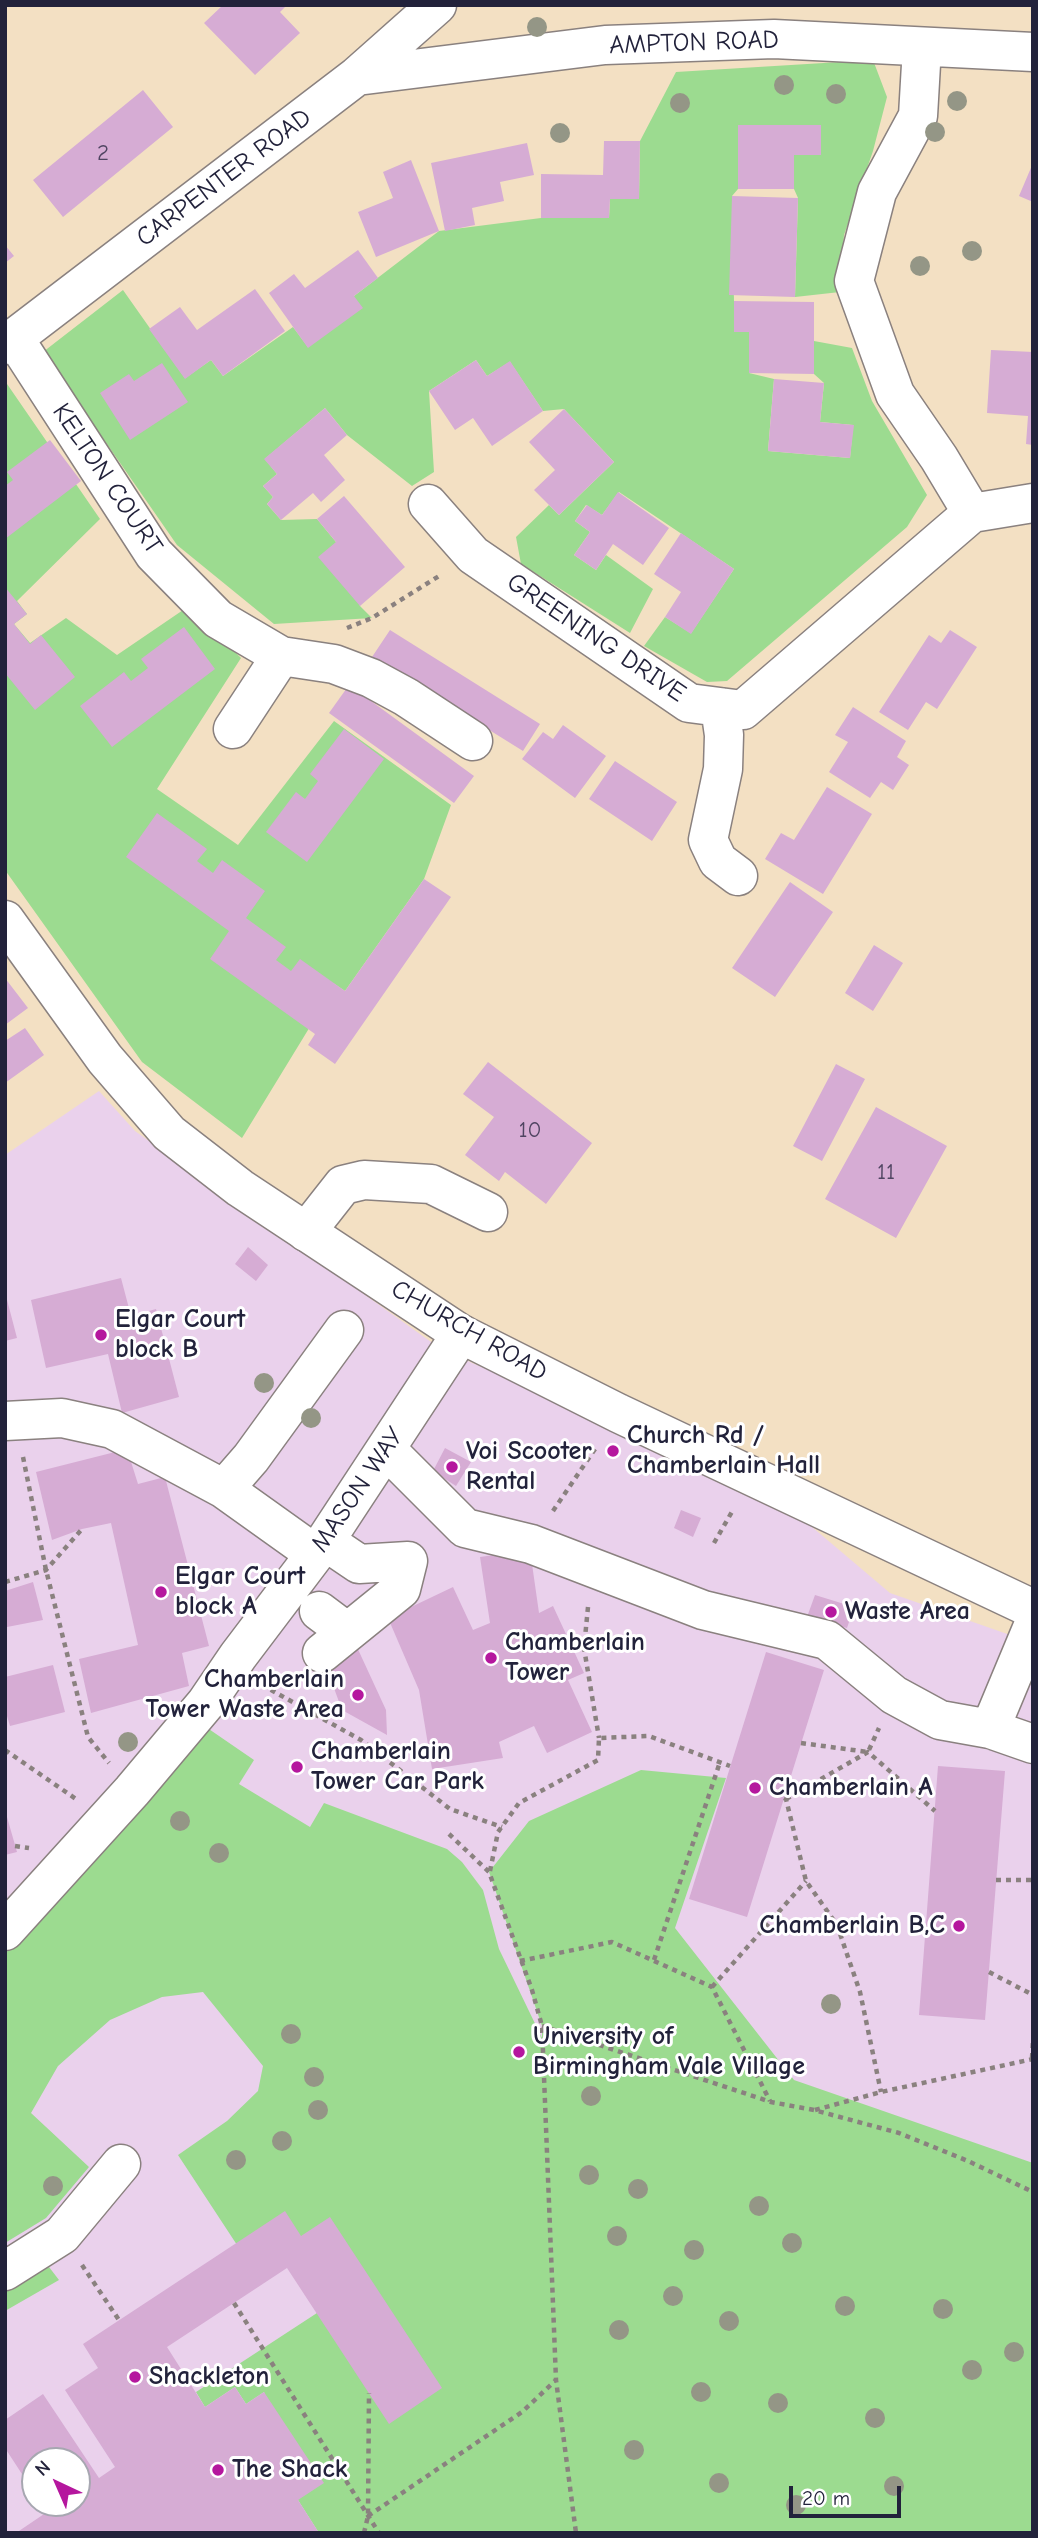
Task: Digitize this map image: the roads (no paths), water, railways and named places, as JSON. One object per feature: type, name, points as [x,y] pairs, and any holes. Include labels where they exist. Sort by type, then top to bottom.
[{"type":"street","name":"CARPENTER ROAD","points":[[10,341],[357,76],[437,5]]},
{"type":"street","name":"AMPTON ROAD","points":[[357,76],[605,44],[774,38],[1033,52]]},
{"type":"street","points":[[922,47],[918,116],[877,192],[854,281],[895,394],[939,458],[972,513],[1033,503]]},
{"type":"street","name":"KELTON COURT","points":[[10,341],[154,554],[218,619],[281,656]]},
{"type":"street","name":"GREENING DRIVE","points":[[428,504],[474,555],[689,703],[743,710],[972,513]]},
{"type":"street","points":[[233,729],[281,656],[334,664],[371,678],[406,697],[473,741]]},
{"type":"street","points":[[720,707],[724,735],[723,769],[708,840],[718,861],[738,876]]},
{"type":"street","name":"CHURCH ROAD","points":[[5,920],[105,1059],[169,1133],[240,1188],[461,1334],[618,1413],[1033,1609]]},
{"type":"street","points":[[306,1232],[343,1185],[364,1180],[431,1184],[488,1212]]},
{"type":"street","points":[[224,1489],[251,1458],[344,1330]]},
{"type":"street","name":"MASON WAY","points":[[5,1931],[132,1791],[206,1703],[320,1548],[461,1334]]},
{"type":"street","points":[[10,1420],[62,1418],[112,1429],[224,1489],[320,1548],[359,1564],[408,1561],[401,1589],[337,1629]]},
{"type":"street","points":[[387,1450],[465,1528],[531,1544],[703,1610],[827,1640],[894,1695],[940,1720],[990,1729],[1033,1744]]},
{"type":"street","points":[[990,1729],[1033,1626]]},
{"type":"street","points":[[5,2271],[62,2235],[121,2164]]},
{"type":"place","name":"Elgar Court block B","points":[[101,1335]]},
{"type":"place","name":"Church Rd / Chamberlain Hall","points":[[613,1451]]},
{"type":"place","name":"Voi Scooter Rental","points":[[452,1467]]},
{"type":"place","name":"Elgar Court block A","points":[[161,1592]]},
{"type":"place","name":"Waste Area","points":[[831,1612]]},
{"type":"place","name":"Chamberlain Tower","points":[[491,1658]]},
{"type":"place","name":"Chamberlain Tower Waste Area","points":[[358,1695]]},
{"type":"place","name":"Chamberlain Tower Car Park","points":[[297,1767]]},
{"type":"place","name":"Chamberlain A","points":[[755,1788]]},
{"type":"place","name":"Chamberlain B,C","points":[[959,1926]]},
{"type":"place","name":"University of Birmingham Vale Village","points":[[519,2052]]},
{"type":"place","name":"Shackleton","points":[[135,2377]]},
{"type":"place","name":"The Shack","points":[[218,2470]]}]
